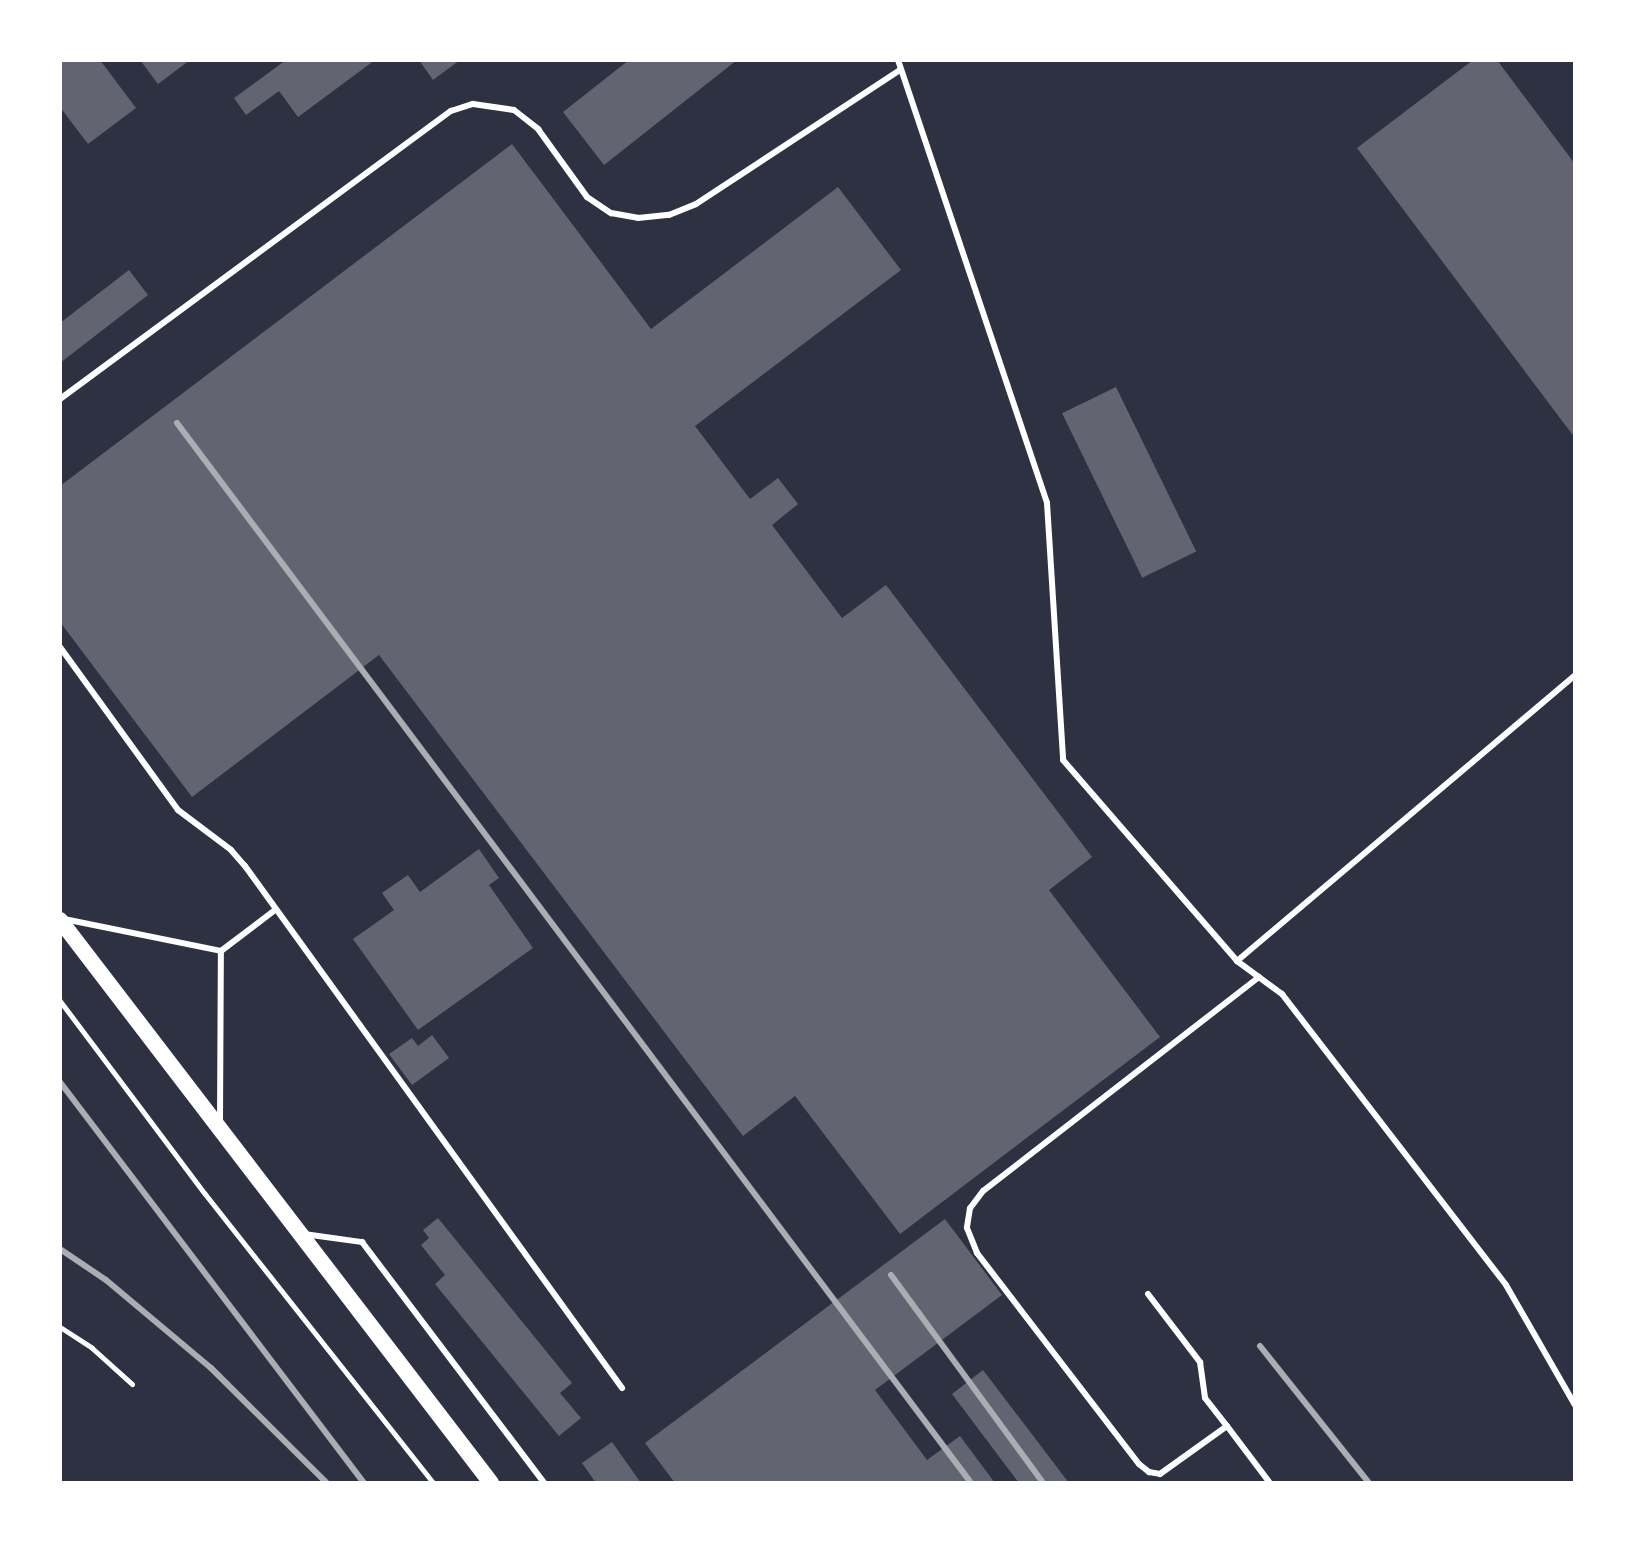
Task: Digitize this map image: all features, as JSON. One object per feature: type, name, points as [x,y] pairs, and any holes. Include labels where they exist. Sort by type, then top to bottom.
[{"type":"main road","points":[[60,919],[491,1483]]},
{"type":"lane","points":[[898,60],[1047,503],[1063,760],[1237,961],[1282,994],[1506,1285],[1575,1405]]},
{"type":"lane","points":[[60,399],[451,111],[473,104],[514,110],[538,129],[587,197],[611,213],[638,218],[669,215],[696,204],[900,70]]},
{"type":"lane","points":[[60,647],[178,810],[231,850],[622,1388]]},
{"type":"lane","points":[[1237,961],[1575,675]]},
{"type":"lane","points":[[60,919],[221,951],[275,910]]},
{"type":"lane","points":[[220,1125],[221,951]]},
{"type":"lane","points":[[1227,1426],[1172,1469],[1160,1474],[1149,1472],[1139,1464],[977,1253],[967,1228],[970,1208],[983,1191],[1259,977]]},
{"type":"lane","points":[[303,1234],[362,1242],[544,1483]]},
{"type":"lane","points":[[1148,1294],[1200,1362],[1205,1398],[1270,1483]]},
{"type":"path","points":[[60,1001],[205,1194],[433,1483]]},
{"type":"path","points":[[60,1327],[92,1348],[132,1384]]},
{"type":"building","points":[[60,60],[100,60],[136,108],[88,144],[60,107]]},
{"type":"building","points":[[140,60],[190,60],[158,84]]},
{"type":"building","points":[[286,60],[375,60],[298,117],[279,91],[246,115],[234,98]]},
{"type":"building","points":[[419,60],[460,60],[433,80]]},
{"type":"building","points":[[629,60],[737,60],[604,165],[563,112]]},
{"type":"building","points":[[1473,60],[1497,60],[1575,164],[1575,438],[1357,148]]},
{"type":"building","points":[[512,144],[651,329],[838,187],[901,270],[695,426],[750,499],[778,478],[798,504],[772,525],[842,618],[886,585],[1092,857],[1049,890],[1160,1037],[900,1234],[795,1096],[743,1136],[379,655],[192,797],[60,622],[60,486]]},
{"type":"building","points":[[129,270],[148,295],[60,363],[60,323]]},
{"type":"building","points":[[1116,387],[1196,551],[1142,578],[1062,413]]},
{"type":"building","points":[[479,849],[499,878],[489,885],[533,948],[418,1030],[353,939],[394,910],[382,893],[408,875],[420,892]]},
{"type":"building","points":[[432,1035],[449,1058],[412,1085],[389,1054],[412,1038],[418,1046]]},
{"type":"building","points":[[438,1218],[572,1383],[560,1393],[581,1418],[559,1436],[435,1284],[445,1275],[421,1245],[429,1238],[423,1230]]},
{"type":"building","points":[[945,1219],[1002,1295],[875,1390],[927,1460],[960,1436],[995,1483],[675,1483],[645,1443]]},
{"type":"building","points":[[983,1370],[1069,1483],[1019,1483],[952,1394]]},
{"type":"building","points":[[612,1442],[641,1483],[596,1483],[582,1463]]},
{"type":"railway","points":[[177,423],[971,1483]]},
{"type":"railway","points":[[60,1082],[364,1483]]},
{"type":"railway","points":[[60,1249],[106,1280],[211,1368],[327,1483]]},
{"type":"railway","points":[[891,1275],[1043,1483]]},
{"type":"railway","points":[[1260,1346],[1369,1483]]}]
